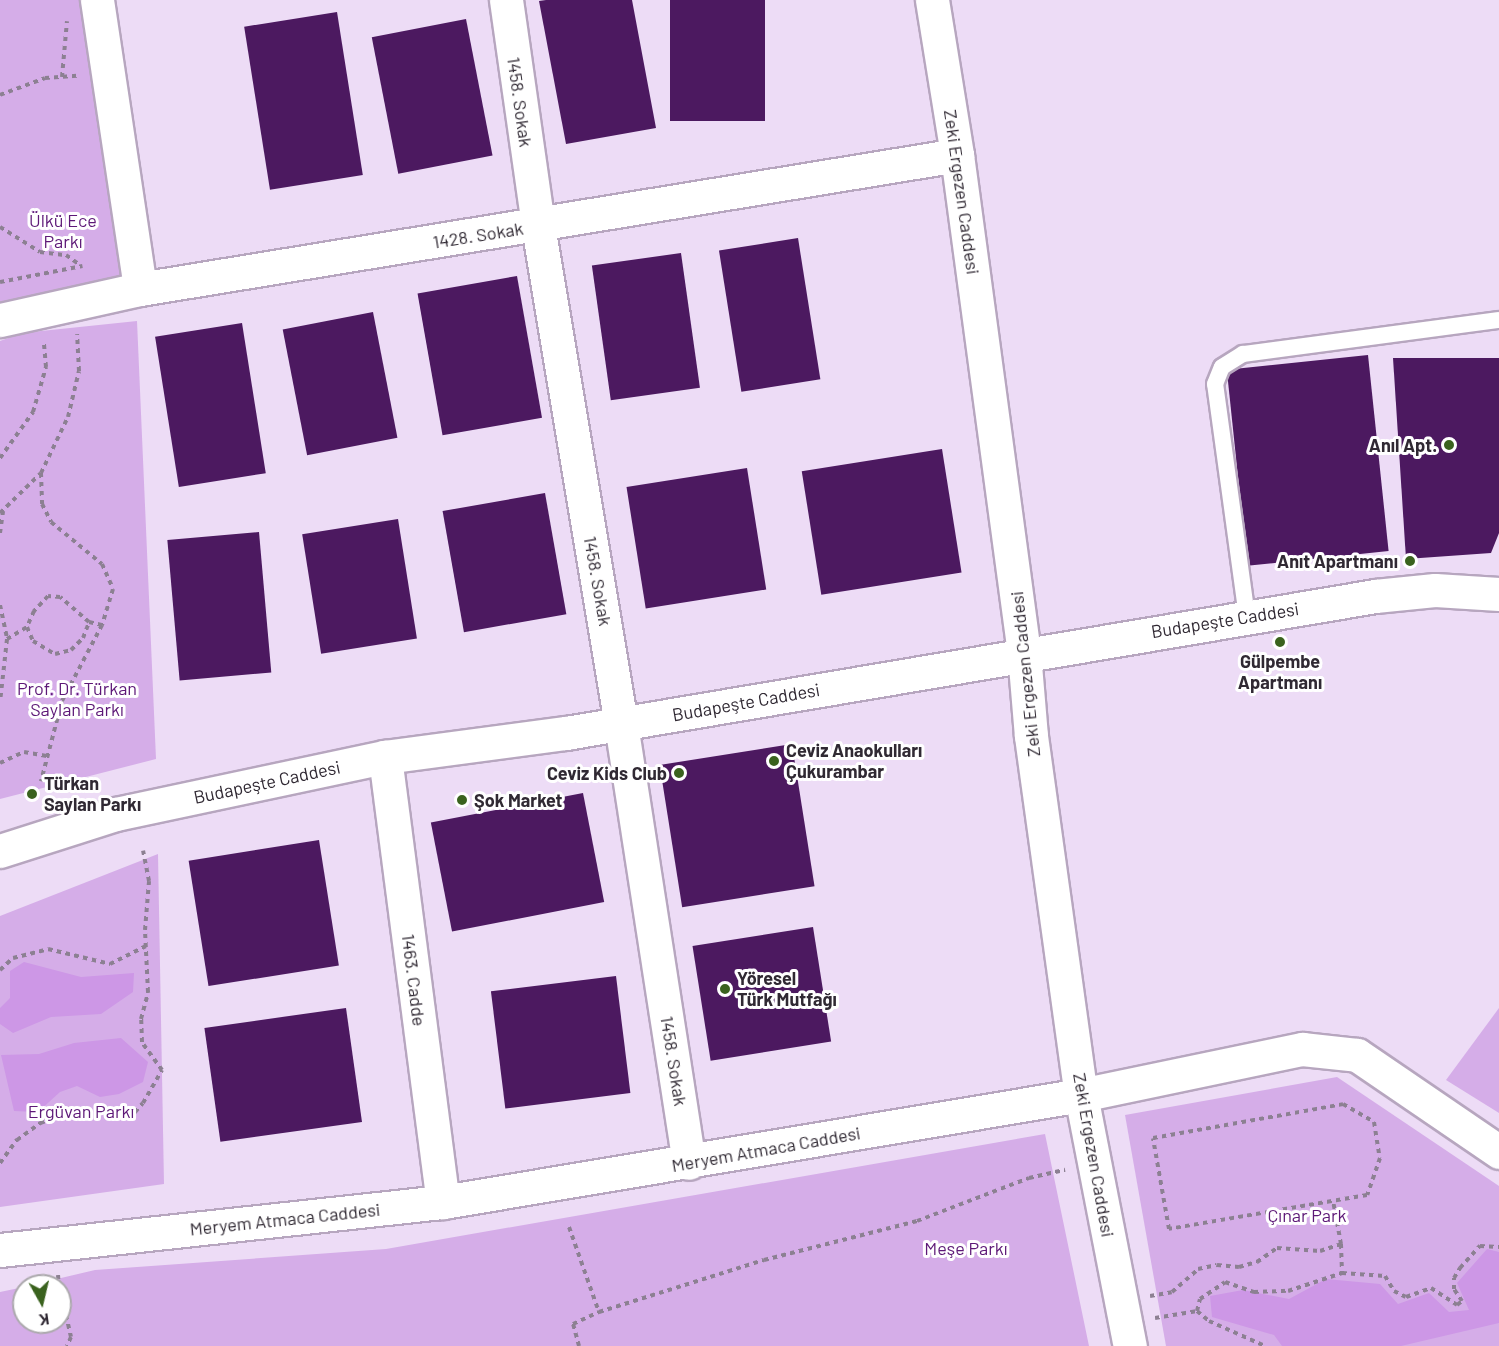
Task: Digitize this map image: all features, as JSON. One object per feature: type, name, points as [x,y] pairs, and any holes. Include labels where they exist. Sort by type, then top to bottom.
[{"type":"street","points":[[97,0],[140,289]]},
{"type":"street","name":"1458. Sokak","points":[[506,0],[538,226],[621,723],[689,1163]]},
{"type":"street","name":"Zeki Ergezen Caddesi","points":[[932,0],[957,155],[1024,653],[1031,736],[1081,1095],[1125,1323]]},
{"type":"street","name":"1428. Sokak","points":[[0,320],[140,289],[538,226],[957,155]]},
{"type":"street","name":"Budapeşte Caddesi","points":[[0,851],[116,814],[385,757],[621,723],[1247,617],[1435,590],[1499,594]]},
{"type":"street","name":"1463. Cadde","points":[[385,757],[442,1202]]},
{"type":"street","name":"Meryem Atmaca Caddesi","points":[[0,1250],[442,1202],[689,1163],[1081,1095],[1302,1049],[1357,1055],[1499,1152]]},
{"type":"lane","points":[[1247,617],[1215,384],[1222,367],[1243,354],[1499,320]]},
{"type":"path","points":[[62,77],[68,15]]},
{"type":"path","points":[[0,95],[45,78],[108,74]]},
{"type":"path","points":[[0,227],[40,252],[66,255],[83,266],[0,282]]},
{"type":"path","points":[[0,533],[1,512],[41,473],[68,417],[79,371],[76,303]]},
{"type":"path","points":[[0,458],[33,412],[46,367],[41,311]]},
{"type":"path","points":[[41,473],[42,504],[51,522],[102,564],[113,589],[102,625],[62,701],[41,781]]},
{"type":"path","points":[[7,639],[27,627],[34,611],[48,596],[60,597],[89,622],[102,625]]},
{"type":"path","points":[[0,605],[7,639],[0,702]]},
{"type":"path","points":[[27,627],[33,641],[55,654],[71,650],[83,638],[89,622]]},
{"type":"path","points":[[0,763],[24,752],[47,756]]},
{"type":"path","points":[[0,1163],[17,1140],[40,1123],[77,1110],[106,1108],[129,1119],[143,1102],[162,1070],[142,1042],[141,1019],[148,992],[146,946],[149,880],[143,851]]},
{"type":"path","points":[[0,970],[13,958],[48,950],[110,964],[146,946]]},
{"type":"path","points":[[1343,1104],[1374,1122],[1380,1158],[1367,1196],[1333,1201],[1169,1229],[1153,1138],[1343,1104]]},
{"type":"path","points":[[579,1346],[573,1324],[599,1312],[764,1260],[917,1221],[1029,1178]]},
{"type":"path","points":[[1333,1201],[1341,1244],[1342,1273]]},
{"type":"path","points":[[569,1227],[599,1312]]},
{"type":"path","points":[[1125,1323],[1190,1280],[1198,1269],[1239,1267],[1257,1262],[1277,1248],[1320,1251],[1341,1244]]},
{"type":"path","points":[[1197,1311],[1200,1299],[1225,1282],[1254,1292],[1288,1291],[1342,1273],[1385,1276],[1394,1291],[1406,1297],[1431,1288],[1456,1305],[1462,1301],[1454,1289],[1454,1278],[1460,1269],[1480,1246],[1499,1247]]},
{"type":"path","points":[[1125,1323],[1197,1311],[1209,1321],[1265,1346]]},
{"type":"green space","name":"Ülkü Ece Parkı","points":[[0,0],[84,0],[134,279],[0,312]]},
{"type":"green space","name":"Prof. Dr. Türkan Saylan Parkı","points":[[137,321],[156,759],[0,799],[0,341],[22,333]]},
{"type":"green space","name":"Ergüvan Parkı","points":[[158,854],[164,1184],[0,1207],[0,916]]},
{"type":"green space","points":[[1499,1008],[1499,1113],[1446,1080]]},
{"type":"green space","name":"Çınar Park","points":[[1337,1077],[1499,1186],[1499,1346],[1166,1346],[1125,1115]]},
{"type":"green space","name":"Meşe Parkı","points":[[1045,1134],[1089,1346],[0,1346],[0,1292],[12,1290],[12,1334],[72,1334],[72,1275],[95,1270],[386,1249]]},
{"type":"shaded area","points":[[24,962],[81,977],[134,973],[133,992],[101,1014],[51,1017],[13,1033],[0,1024],[0,1008],[10,998],[10,971]]},
{"type":"shaded area","points":[[121,1038],[148,1062],[143,1082],[119,1094],[100,1097],[77,1086],[60,1092],[38,1112],[14,1111],[1,1055],[39,1054],[74,1043]]},
{"type":"shaded area","points":[[1487,1249],[1499,1252],[1499,1323],[1401,1346],[1282,1346],[1274,1335],[1212,1317],[1210,1296],[1243,1290],[1289,1299],[1326,1279],[1380,1284],[1398,1304],[1429,1293],[1449,1312],[1469,1310],[1457,1283]]},
{"type":"building","points":[[632,0],[656,128],[566,144],[539,1]]},
{"type":"building","points":[[670,0],[765,0],[765,121],[670,121]]},
{"type":"building","points":[[337,12],[363,175],[270,190],[244,27]]},
{"type":"building","points":[[466,19],[493,155],[398,174],[372,37]]},
{"type":"building","points":[[798,238],[820,379],[741,392],[719,251]]},
{"type":"building","points":[[681,253],[700,388],[611,400],[592,266]]},
{"type":"building","points":[[517,276],[542,418],[443,435],[418,294]]},
{"type":"building","points":[[373,312],[397,438],[307,455],[283,330]]},
{"type":"building","points":[[242,323],[266,473],[179,487],[155,337]]},
{"type":"building","points":[[1368,355],[1389,551],[1247,566],[1227,370]]},
{"type":"building","name":"Anıl Apt.","points":[[1393,358],[1499,358],[1499,533],[1491,553],[1406,559]]},
{"type":"building","points":[[942,449],[962,572],[821,595],[802,471]]},
{"type":"building","points":[[747,468],[766,589],[646,609],[627,487]]},
{"type":"building","points":[[545,493],[566,614],[464,632],[443,511]]},
{"type":"building","points":[[398,519],[417,639],[321,654],[302,534]]},
{"type":"building","points":[[259,532],[271,672],[180,680],[167,540]]},
{"type":"building","points":[[792,744],[815,886],[682,907],[660,765]]},
{"type":"building","points":[[583,793],[604,902],[452,932],[431,823]]},
{"type":"building","points":[[319,840],[339,965],[208,986],[189,861]]},
{"type":"building","points":[[813,927],[831,1042],[711,1061],[693,946]]},
{"type":"building","points":[[616,976],[630,1093],[505,1108],[491,991]]},
{"type":"building","points":[[346,1008],[362,1122],[220,1142],[204,1028]]},
{"type":"place","name":"Anıl Apt.","points":[[1449,445]]},
{"type":"place","name":"Anıt Apartmanı","points":[[1410,561]]},
{"type":"place","name":"Gülpembe Apartmanı","points":[[1280,642]]},
{"type":"place","name":"Ceviz Anaokulları Çukurambar","points":[[774,761]]},
{"type":"place","name":"Ceviz Kids Club","points":[[679,773]]},
{"type":"place","name":"Türkan Saylan Parkı","points":[[32,794]]},
{"type":"place","name":"Şok Market","points":[[462,800]]},
{"type":"place","name":"Yöresel Türk Mutfağı","points":[[725,989]]}]
